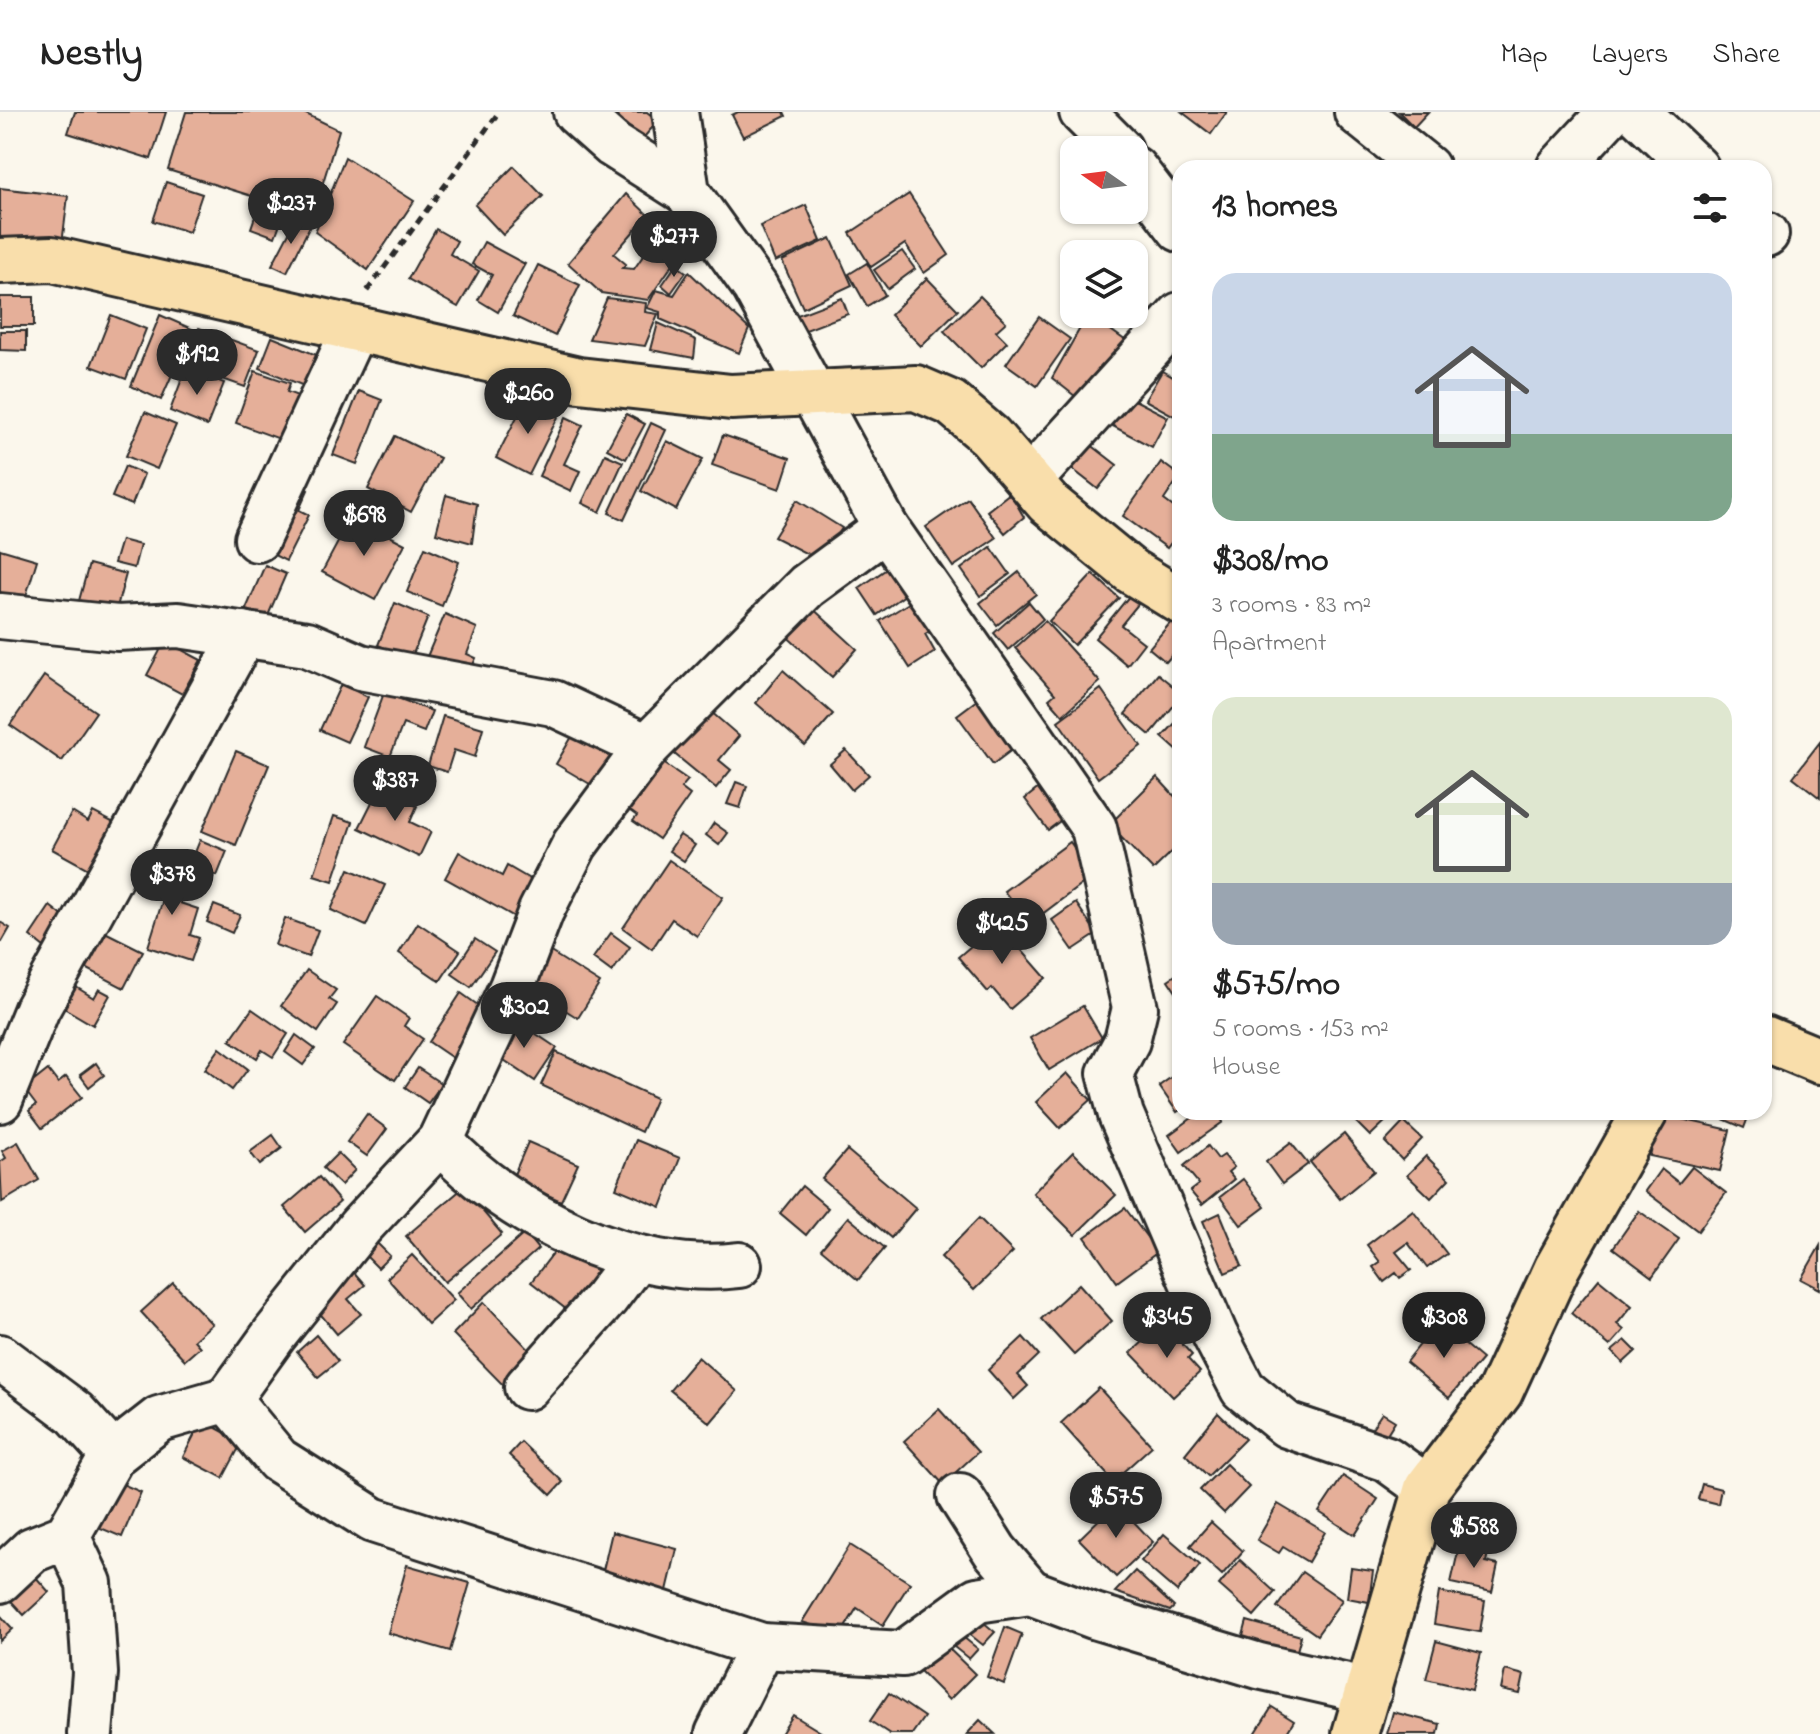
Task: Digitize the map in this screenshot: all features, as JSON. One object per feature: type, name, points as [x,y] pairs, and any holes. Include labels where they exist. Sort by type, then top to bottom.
[{"type":"main road","points":[[0,261],[52,259],[579,380],[731,397],[916,388],[951,403],[990,436],[1048,503],[1131,571],[1172,596]]},
{"type":"main road","points":[[1772,1041],[1820,1061]]},
{"type":"main road","points":[[1355,1734],[1427,1488],[1500,1392],[1557,1268],[1640,1120]]},
{"type":"street","points":[[576,112],[613,145],[687,192],[755,287],[886,528],[1094,828],[1135,1008],[1127,1041],[1110,1073],[1121,1115],[1215,1335],[1243,1389],[1287,1425],[1387,1459],[1427,1488]]},
{"type":"street","points":[[675,112],[687,192]]},
{"type":"street","points":[[1082,112],[1106,136]]},
{"type":"street","points":[[1357,112],[1417,160]]},
{"type":"street","points":[[1566,160],[1611,112]]},
{"type":"street","points":[[1637,112],[1688,160]]},
{"type":"street","points":[[1148,187],[1172,219]]},
{"type":"street","points":[[1029,481],[1172,324]]},
{"type":"street","points":[[257,539],[348,329]]},
{"type":"street","points":[[0,1580],[32,1550],[67,1536],[113,1455],[159,1419],[228,1399],[274,1335],[360,1227],[440,1141],[512,987],[541,911],[575,844],[647,747],[807,586],[886,528]]},
{"type":"street","points":[[0,616],[117,628],[178,625],[307,644],[360,667],[553,703],[647,747]]},
{"type":"street","points":[[0,1100],[37,1009],[244,634]]},
{"type":"street","points":[[440,1141],[471,1175],[592,1243],[636,1258],[711,1269],[739,1265]]},
{"type":"street","points":[[527,1387],[606,1298],[636,1258]]},
{"type":"street","points":[[0,1357],[75,1413],[113,1455]]},
{"type":"street","points":[[228,1399],[278,1460],[373,1520],[762,1646],[903,1654],[977,1600],[1030,1592]]},
{"type":"street","points":[[960,1496],[995,1551],[1030,1592],[1094,1616],[1259,1666],[1369,1691]]},
{"type":"street","points":[[67,1536],[89,1583],[95,1673],[90,1734]]},
{"type":"street","points":[[718,1734],[762,1646]]},
{"type":"path","points":[[348,329],[499,112]]},
{"type":"building","points":[[75,112],[166,112],[151,159],[68,133]]},
{"type":"building","points":[[186,112],[302,112],[339,130],[313,215],[168,170]]},
{"type":"building","points":[[602,112],[647,112],[658,121],[638,144]]},
{"type":"building","points":[[738,112],[784,112],[786,116],[743,137],[732,115]]},
{"type":"building","points":[[1182,112],[1227,112],[1211,134]]},
{"type":"building","points":[[1399,112],[1428,112],[1414,127]]},
{"type":"building","points":[[345,157],[414,201],[368,270],[315,232]]},
{"type":"building","points":[[514,166],[543,196],[503,235],[475,205]]},
{"type":"building","points":[[166,182],[202,194],[189,232],[153,221]]},
{"type":"building","points":[[0,188],[68,196],[62,244],[0,237]]},
{"type":"building","points":[[626,194],[648,215],[614,254],[626,264],[622,268],[634,269],[658,234],[682,251],[648,300],[601,293],[568,263]]},
{"type":"building","points":[[909,194],[949,255],[924,273],[905,244],[871,267],[850,233]]},
{"type":"building","points":[[259,205],[284,213],[275,237],[251,228]]},
{"type":"building","points":[[806,205],[821,241],[775,262],[760,226]]},
{"type":"building","points":[[296,219],[310,226],[287,272],[272,265]]},
{"type":"building","points":[[436,229],[457,241],[450,254],[479,271],[458,307],[408,279]]},
{"type":"building","points":[[831,238],[852,285],[803,308],[782,261]]},
{"type":"building","points":[[484,242],[525,264],[498,312],[478,300],[492,275],[472,264]]},
{"type":"building","points":[[902,251],[915,269],[888,289],[874,270]]},
{"type":"building","points":[[867,263],[885,295],[867,306],[849,274]]},
{"type":"building","points":[[538,265],[580,285],[555,336],[513,316]]},
{"type":"building","points":[[676,265],[686,272],[671,293],[662,285]]},
{"type":"building","points":[[689,272],[749,329],[739,353],[660,319],[660,312],[647,308],[656,290],[674,295]]},
{"type":"building","points":[[927,278],[958,310],[921,346],[890,315]]},
{"type":"building","points":[[980,296],[1006,322],[996,331],[1007,342],[981,368],[944,331]]},
{"type":"building","points":[[0,297],[34,297],[34,326],[0,326]]},
{"type":"building","points":[[607,298],[646,303],[645,312],[658,314],[645,346],[589,339]]},
{"type":"building","points":[[842,298],[848,314],[798,333],[792,317]]},
{"type":"building","points":[[111,315],[146,329],[126,379],[91,366]]},
{"type":"building","points":[[160,315],[192,329],[161,400],[131,386]]},
{"type":"building","points":[[1039,317],[1070,339],[1037,386],[1006,364]]},
{"type":"building","points":[[658,323],[696,340],[694,358],[651,350]]},
{"type":"building","points":[[199,328],[259,350],[245,387],[186,366]]},
{"type":"building","points":[[1080,328],[1108,328],[1143,353],[1090,408],[1052,378]]},
{"type":"building","points":[[0,331],[26,331],[26,351],[0,350]]},
{"type":"building","points":[[272,337],[334,362],[321,393],[260,368]]},
{"type":"building","points":[[186,368],[224,383],[207,426],[170,411]]},
{"type":"building","points":[[255,371],[290,383],[287,392],[311,401],[296,445],[236,423]]},
{"type":"building","points":[[1162,371],[1172,377],[1172,415],[1145,400]]},
{"type":"building","points":[[359,391],[382,400],[357,464],[333,455]]},
{"type":"building","points":[[1127,396],[1168,417],[1152,447],[1111,425]]},
{"type":"building","points":[[527,397],[560,413],[529,475],[496,458]]},
{"type":"building","points":[[145,412],[176,425],[157,469],[126,456]]},
{"type":"building","points":[[626,414],[645,424],[626,459],[607,449]]},
{"type":"building","points":[[566,417],[583,425],[564,464],[580,471],[571,491],[539,476]]},
{"type":"building","points":[[651,423],[666,430],[624,520],[609,513]]},
{"type":"building","points":[[723,435],[790,458],[780,489],[712,465]]},
{"type":"building","points":[[395,436],[440,458],[411,512],[368,489]]},
{"type":"building","points":[[667,441],[703,459],[676,510],[641,491]]},
{"type":"building","points":[[1090,444],[1117,465],[1098,489],[1071,468]]},
{"type":"building","points":[[605,454],[623,462],[600,512],[582,503]]},
{"type":"building","points":[[1161,462],[1172,470],[1172,488],[1164,500],[1172,506],[1172,541],[1167,548],[1123,516]]},
{"type":"building","points":[[125,466],[144,474],[132,505],[112,497]]},
{"type":"building","points":[[295,483],[308,490],[299,510],[309,515],[286,561],[262,549]]},
{"type":"building","points":[[1010,493],[1024,517],[1005,533],[987,511]]},
{"type":"building","points":[[446,495],[477,504],[472,543],[436,533]]},
{"type":"building","points":[[968,498],[996,538],[953,567],[926,527]]},
{"type":"building","points":[[797,500],[842,528],[821,561],[774,537]]},
{"type":"building","points":[[352,516],[405,544],[375,600],[322,572]]},
{"type":"building","points":[[121,540],[140,545],[134,568],[114,563]]},
{"type":"building","points":[[425,547],[459,562],[442,606],[407,592]]},
{"type":"building","points":[[991,547],[1010,574],[980,596],[961,569]]},
{"type":"building","points":[[0,549],[37,560],[22,609],[0,602]]},
{"type":"building","points":[[89,564],[126,574],[114,618],[77,608]]},
{"type":"building","points":[[265,565],[286,574],[264,625],[243,616]]},
{"type":"building","points":[[891,566],[909,592],[877,615],[859,588]]},
{"type":"building","points":[[1019,572],[1036,594],[997,625],[980,603]]},
{"type":"building","points":[[1093,574],[1119,598],[1074,645],[1049,621]]},
{"type":"building","points":[[1130,595],[1139,603],[1121,625],[1144,643],[1127,665],[1095,638]]},
{"type":"building","points":[[912,601],[931,631],[925,634],[935,652],[910,668],[880,621]]},
{"type":"building","points":[[1029,602],[1043,619],[1008,650],[994,633]]},
{"type":"building","points":[[395,603],[428,617],[411,659],[378,645]]},
{"type":"building","points":[[809,605],[857,649],[832,677],[784,634]]},
{"type":"building","points":[[445,614],[477,628],[467,654],[476,658],[465,683],[423,666]]},
{"type":"building","points":[[1045,621],[1100,682],[1063,715],[1049,699],[1055,694],[1015,648]]},
{"type":"building","points":[[1171,622],[1172,655],[1166,662],[1149,648]]},
{"type":"building","points":[[165,641],[201,660],[182,694],[147,675]]},
{"type":"building","points":[[783,670],[833,714],[805,746],[756,703]]},
{"type":"building","points":[[1158,674],[1172,685],[1172,708],[1150,735],[1125,714]]},
{"type":"building","points":[[44,676],[96,712],[62,761],[10,725]]},
{"type":"building","points":[[341,684],[368,697],[347,742],[320,730]]},
{"type":"building","points":[[1101,689],[1141,746],[1098,778],[1058,721]]},
{"type":"building","points":[[384,693],[432,711],[424,732],[403,724],[390,757],[364,747]]},
{"type":"building","points":[[981,697],[1017,746],[993,764],[957,715]]},
{"type":"building","points":[[702,704],[739,736],[719,760],[731,770],[716,788],[666,747]]},
{"type":"building","points":[[443,716],[483,728],[475,757],[454,750],[447,772],[428,766]]},
{"type":"building","points":[[1172,726],[1172,746],[1162,737]]},
{"type":"building","points":[[574,733],[613,756],[595,787],[556,764]]},
{"type":"building","points":[[1820,742],[1820,798],[1793,777]]},
{"type":"building","points":[[846,750],[869,775],[852,790],[830,764]]},
{"type":"building","points":[[236,751],[269,765],[236,845],[202,831]]},
{"type":"building","points":[[391,758],[412,767],[404,786],[383,778]]},
{"type":"building","points":[[659,760],[688,780],[681,788],[690,795],[659,839],[633,821],[637,816],[626,808]]},
{"type":"building","points":[[1157,777],[1172,793],[1172,852],[1153,870],[1109,825]]},
{"type":"building","points":[[736,782],[747,786],[740,808],[727,804]]},
{"type":"building","points":[[1045,783],[1068,815],[1048,830],[1025,799]]},
{"type":"building","points":[[379,788],[417,806],[410,822],[431,832],[419,857],[359,828]]},
{"type":"building","points":[[72,812],[88,822],[93,812],[116,824],[90,870],[52,849]]},
{"type":"building","points":[[334,816],[353,822],[333,881],[314,875]]},
{"type":"building","points":[[714,823],[728,833],[719,845],[706,835]]},
{"type":"building","points":[[680,835],[695,845],[684,861],[669,851]]},
{"type":"building","points":[[200,840],[227,851],[217,876],[190,865]]},
{"type":"building","points":[[1070,842],[1094,875],[1029,924],[1004,891]]},
{"type":"building","points":[[459,852],[502,876],[507,866],[540,885],[520,920],[445,878]]},
{"type":"building","points":[[669,860],[723,897],[697,936],[672,919],[652,949],[623,928]]},
{"type":"building","points":[[145,868],[187,881],[180,903],[198,909],[190,935],[199,938],[191,961],[148,947],[165,893],[139,885]]},
{"type":"building","points":[[349,869],[385,885],[366,926],[331,910]]},
{"type":"building","points":[[1076,903],[1097,934],[1073,950],[1052,920]]},
{"type":"building","points":[[214,905],[240,915],[232,933],[207,922]]},
{"type":"building","points":[[50,906],[64,917],[44,947],[30,936]]},
{"type":"building","points":[[285,918],[318,930],[308,957],[275,945]]},
{"type":"building","points":[[0,922],[10,928],[2,942],[0,941]]},
{"type":"building","points":[[418,923],[460,951],[440,981],[399,953]]},
{"type":"building","points":[[998,923],[1046,978],[1010,1009],[992,988],[988,992],[958,957]]},
{"type":"building","points":[[97,928],[143,951],[124,988],[78,964]]},
{"type":"building","points":[[611,933],[630,947],[612,972],[593,958]]},
{"type":"building","points":[[475,939],[495,952],[471,987],[452,974]]},
{"type":"building","points":[[549,951],[600,983],[578,1018],[528,987]]},
{"type":"building","points":[[307,970],[336,990],[329,999],[337,1004],[318,1032],[281,1006]]},
{"type":"building","points":[[76,987],[94,998],[99,989],[110,995],[93,1025],[64,1008]]},
{"type":"building","points":[[461,993],[482,1008],[457,1061],[429,1042]]},
{"type":"building","points":[[377,996],[409,1018],[404,1026],[423,1039],[395,1080],[343,1045]]},
{"type":"building","points":[[1083,1006],[1102,1038],[1049,1070],[1030,1038]]},
{"type":"building","points":[[252,1009],[288,1034],[273,1057],[262,1050],[257,1058],[230,1040]]},
{"type":"building","points":[[514,1019],[557,1048],[535,1081],[492,1052]]},
{"type":"building","points":[[296,1035],[315,1049],[303,1065],[285,1052]]},
{"type":"building","points":[[220,1048],[248,1069],[232,1090],[205,1069]]},
{"type":"building","points":[[556,1052],[656,1098],[641,1132],[541,1085]]},
{"type":"building","points":[[96,1063],[104,1075],[89,1087],[80,1075]]},
{"type":"building","points":[[418,1068],[442,1084],[428,1103],[405,1087]]},
{"type":"building","points":[[48,1070],[58,1083],[66,1077],[82,1097],[42,1128],[29,1111],[36,1105],[24,1089]]},
{"type":"building","points":[[1067,1073],[1091,1100],[1060,1128],[1036,1102]]},
{"type":"building","points":[[1172,1077],[1172,1105],[1159,1086]]},
{"type":"building","points":[[367,1114],[387,1129],[367,1156],[347,1142]]},
{"type":"building","points":[[1189,1120],[1223,1122],[1181,1152],[1169,1135]]},
{"type":"building","points":[[1354,1120],[1387,1120],[1370,1136]]},
{"type":"building","points":[[1658,1120],[1686,1120],[1730,1130],[1720,1171],[1650,1156]]},
{"type":"building","points":[[1726,1120],[1747,1120],[1744,1128]]},
{"type":"building","points":[[1404,1122],[1422,1139],[1402,1160],[1385,1142]]},
{"type":"building","points":[[1344,1134],[1374,1171],[1340,1199],[1310,1162]]},
{"type":"building","points":[[273,1135],[282,1148],[260,1165],[250,1152]]},
{"type":"building","points":[[636,1140],[680,1158],[661,1207],[616,1188]]},
{"type":"building","points":[[18,1142],[39,1180],[2,1202],[0,1162],[6,1158],[2,1151]]},
{"type":"building","points":[[528,1142],[578,1164],[561,1201],[512,1179]]},
{"type":"building","points":[[1291,1143],[1308,1164],[1282,1184],[1266,1162]]},
{"type":"building","points":[[1208,1146],[1218,1159],[1224,1155],[1234,1167],[1228,1172],[1234,1179],[1202,1205],[1190,1191],[1199,1184],[1184,1166]]},
{"type":"building","points":[[847,1150],[916,1208],[891,1238],[822,1179]]},
{"type":"building","points":[[1073,1152],[1116,1195],[1075,1235],[1033,1193]]},
{"type":"building","points":[[338,1153],[355,1170],[341,1185],[323,1168]]},
{"type":"building","points":[[1426,1156],[1449,1179],[1431,1198],[1407,1175]]},
{"type":"building","points":[[1692,1167],[1726,1193],[1698,1231],[1645,1191],[1661,1169],[1679,1183]]},
{"type":"building","points":[[319,1177],[340,1202],[305,1232],[284,1207]]},
{"type":"building","points":[[1243,1179],[1265,1207],[1241,1225],[1220,1197]]},
{"type":"building","points":[[802,1186],[828,1208],[806,1235],[780,1213]]},
{"type":"building","points":[[463,1188],[502,1234],[445,1282],[406,1236]]},
{"type":"building","points":[[1125,1208],[1158,1252],[1117,1282],[1085,1237]]},
{"type":"building","points":[[1413,1210],[1447,1254],[1427,1268],[1408,1243],[1396,1252],[1411,1270],[1400,1278],[1396,1273],[1384,1282],[1373,1267],[1380,1262],[1367,1245]]},
{"type":"building","points":[[1639,1211],[1679,1239],[1652,1277],[1613,1248]]},
{"type":"building","points":[[1220,1213],[1242,1266],[1225,1273],[1203,1221]]},
{"type":"building","points":[[848,1217],[885,1248],[858,1280],[821,1249]]},
{"type":"building","points":[[979,1218],[1013,1252],[974,1290],[941,1257]]},
{"type":"building","points":[[525,1233],[538,1249],[471,1309],[457,1293]]},
{"type":"building","points":[[377,1243],[390,1256],[378,1268],[365,1255]]},
{"type":"building","points":[[561,1243],[601,1274],[571,1313],[531,1282]]},
{"type":"building","points":[[1820,1246],[1820,1289],[1801,1279]]},
{"type":"building","points":[[412,1255],[454,1300],[428,1324],[387,1278]]},
{"type":"building","points":[[352,1270],[365,1285],[348,1299],[361,1314],[337,1334],[312,1304]]},
{"type":"building","points":[[1599,1279],[1632,1306],[1617,1324],[1624,1330],[1610,1346],[1571,1313]]},
{"type":"building","points":[[173,1283],[212,1324],[194,1340],[200,1347],[185,1360],[141,1312]]},
{"type":"building","points":[[1079,1284],[1112,1321],[1074,1355],[1041,1319]]},
{"type":"building","points":[[484,1302],[538,1359],[505,1387],[453,1334]]},
{"type":"building","points":[[1438,1322],[1482,1359],[1449,1398],[1406,1362]]},
{"type":"building","points":[[1163,1323],[1192,1355],[1188,1359],[1200,1372],[1173,1397],[1131,1353]]},
{"type":"building","points":[[316,1335],[338,1361],[318,1377],[297,1352]]},
{"type":"building","points":[[1023,1337],[1039,1355],[1018,1375],[1028,1386],[1014,1399],[988,1370]]},
{"type":"building","points":[[1625,1340],[1636,1351],[1623,1363],[1612,1351]]},
{"type":"building","points":[[698,1357],[737,1391],[710,1423],[670,1390]]},
{"type":"building","points":[[1099,1388],[1152,1446],[1113,1481],[1061,1423]]},
{"type":"building","points":[[939,1409],[978,1452],[943,1484],[904,1441]]},
{"type":"building","points":[[1218,1413],[1245,1439],[1208,1476],[1185,1454]]},
{"type":"building","points":[[1382,1413],[1395,1421],[1385,1437],[1372,1428]]},
{"type":"building","points":[[202,1420],[242,1442],[223,1478],[183,1457]]},
{"type":"building","points":[[521,1442],[563,1482],[551,1495],[509,1455]]},
{"type":"building","points":[[1226,1464],[1249,1487],[1224,1513],[1200,1490]]},
{"type":"building","points":[[1343,1476],[1378,1499],[1355,1535],[1319,1512]]},
{"type":"building","points":[[106,1477],[141,1492],[122,1537],[86,1522]]},
{"type":"building","points":[[1702,1484],[1721,1489],[1718,1504],[1698,1499]]},
{"type":"building","points":[[1116,1503],[1153,1542],[1116,1577],[1079,1539]]},
{"type":"building","points":[[1278,1504],[1325,1532],[1308,1562],[1283,1547],[1279,1553],[1257,1540]]},
{"type":"building","points":[[1211,1522],[1243,1551],[1222,1575],[1190,1546]]},
{"type":"building","points":[[612,1532],[677,1549],[665,1599],[600,1583]]},
{"type":"building","points":[[1164,1534],[1200,1565],[1177,1592],[1141,1561]]},
{"type":"building","points":[[850,1545],[910,1583],[883,1625],[857,1608],[841,1634],[802,1622]]},
{"type":"building","points":[[1459,1547],[1488,1553],[1486,1562],[1498,1565],[1492,1592],[1451,1583]]},
{"type":"building","points":[[1240,1560],[1275,1592],[1254,1616],[1219,1585]]},
{"type":"building","points":[[407,1565],[470,1583],[450,1651],[388,1633]]},
{"type":"building","points":[[27,1567],[49,1592],[24,1615],[1,1590]]},
{"type":"building","points":[[1351,1568],[1373,1571],[1369,1602],[1347,1598]]},
{"type":"building","points":[[1135,1571],[1174,1607],[1170,1611],[1115,1592]]},
{"type":"building","points":[[1302,1572],[1342,1600],[1317,1635],[1277,1607]]},
{"type":"building","points":[[1439,1592],[1485,1601],[1480,1632],[1434,1624]]},
{"type":"building","points":[[970,1611],[995,1632],[983,1645],[958,1625]]},
{"type":"building","points":[[0,1615],[13,1629],[0,1641]]},
{"type":"building","points":[[1247,1621],[1301,1636],[1294,1662],[1240,1647]]},
{"type":"building","points":[[1005,1627],[1022,1634],[1004,1684],[987,1677]]},
{"type":"building","points":[[953,1629],[978,1649],[969,1659],[944,1639]]},
{"type":"building","points":[[940,1640],[975,1674],[949,1700],[915,1666]]},
{"type":"building","points":[[1436,1641],[1481,1653],[1472,1690],[1426,1679]]},
{"type":"building","points":[[1505,1670],[1524,1675],[1520,1694],[1501,1690]]},
{"type":"building","points":[[889,1693],[924,1717],[912,1734],[890,1734],[870,1721]]},
{"type":"building","points":[[1272,1707],[1294,1721],[1286,1734],[1255,1734]]},
{"type":"building","points":[[1393,1712],[1440,1724],[1438,1734],[1387,1734]]},
{"type":"building","points":[[793,1715],[824,1734],[781,1734]]},
{"type":"building","points":[[980,1720],[995,1734],[967,1734]]}]
